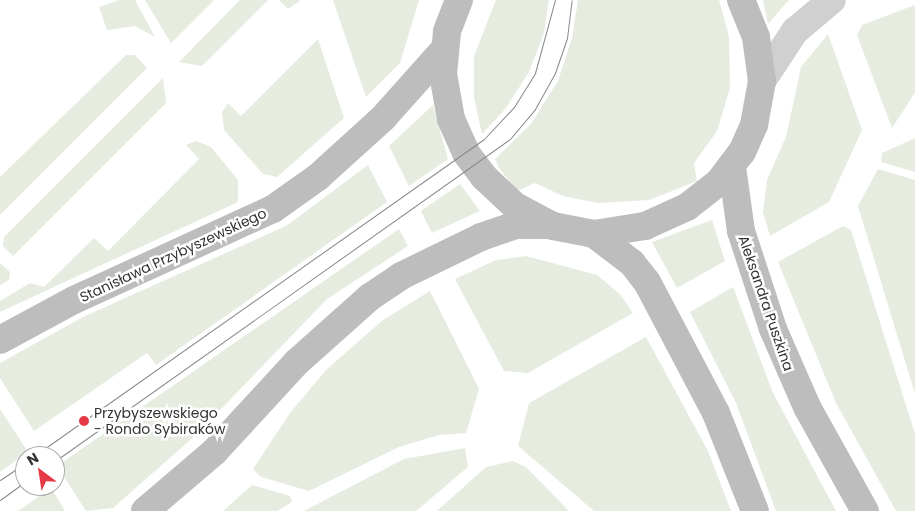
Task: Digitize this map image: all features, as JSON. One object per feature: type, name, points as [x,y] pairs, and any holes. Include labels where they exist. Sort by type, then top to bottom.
[{"type":"main road","points":[[459,0],[443,50],[447,104],[471,160],[516,206],[553,226]]},
{"type":"main road","points":[[145,511],[214,452],[335,326],[386,285],[498,230],[553,226],[594,234],[645,226],[670,216],[704,195],[732,166],[754,125],[762,81],[756,37],[741,0]]},
{"type":"main road","name":"Stanisława Przybyszewskiego","points":[[0,340],[66,304],[273,209],[357,143],[407,96],[443,50]]},
{"type":"main road","name":"Aleksandra Puszkina","points":[[732,166],[741,231],[773,329],[807,407],[865,511]]},
{"type":"main road","points":[[594,234],[632,264],[647,282],[716,413],[755,511]]},
{"type":"street","points":[[762,81],[795,31],[832,0]]},
{"type":"shaded area","points":[[119,0],[135,0],[155,37],[135,26],[107,30],[99,7]]},
{"type":"shaded area","points":[[145,0],[214,0],[171,43]]},
{"type":"shaded area","points":[[240,0],[268,0],[202,66],[179,62]]},
{"type":"shaded area","points":[[279,0],[301,0],[288,9]]},
{"type":"shaded area","points":[[333,0],[419,0],[400,63],[366,97]]},
{"type":"shaded area","points":[[496,0],[549,0],[544,33],[529,72],[506,108],[482,134],[474,97],[474,56]]},
{"type":"shaded area","points":[[578,0],[719,0],[729,36],[730,88],[717,131],[694,163],[697,181],[649,200],[598,203],[563,196],[535,183],[517,191],[499,168],[495,159],[531,124],[558,81],[572,38]]},
{"type":"shaded area","points":[[763,0],[789,0],[768,24]]},
{"type":"shaded area","points":[[915,5],[915,93],[892,128],[857,35],[862,25]]},
{"type":"shaded area","points":[[828,34],[862,130],[829,202],[770,236],[763,212],[767,180],[786,137],[801,67]]},
{"type":"shaded area","points":[[318,39],[344,118],[277,177],[263,174],[224,130],[222,112],[228,103],[241,116]]},
{"type":"shaded area","points":[[126,55],[135,55],[147,68],[0,215],[0,177]]},
{"type":"shaded area","points":[[163,78],[166,103],[13,256],[3,246],[4,237]]},
{"type":"shaded area","points":[[433,105],[448,159],[409,186],[389,146]]},
{"type":"shaded area","points":[[915,138],[915,172],[881,162],[882,153]]},
{"type":"shaded area","points":[[196,141],[211,147],[238,180],[238,202],[0,312],[0,301],[30,283],[44,287],[94,238],[108,251],[199,159],[186,145]]},
{"type":"shaded area","points":[[368,165],[387,202],[156,365],[147,353],[34,431],[0,378],[0,363],[83,317],[286,226]]},
{"type":"shaded area","points":[[878,169],[915,180],[915,394],[858,206]]},
{"type":"shaded area","points":[[460,184],[480,211],[432,233],[421,211]]},
{"type":"shaded area","points":[[712,220],[725,261],[677,288],[652,242]]},
{"type":"shaded area","points":[[843,226],[851,230],[915,434],[915,511],[896,511],[836,403],[778,262]]},
{"type":"shaded area","points":[[399,229],[408,246],[327,299],[197,434],[113,508],[86,511],[65,478],[65,460]]},
{"type":"shaded area","points":[[526,256],[597,275],[620,294],[633,313],[528,373],[504,371],[455,279],[496,260]]},
{"type":"shaded area","points":[[0,263],[10,272],[9,280],[0,285]]},
{"type":"shaded area","points":[[733,287],[773,393],[836,511],[776,511],[736,403],[690,312]]},
{"type":"shaded area","points":[[430,291],[479,389],[466,433],[439,435],[399,447],[309,491],[261,477],[253,469],[290,413],[326,370],[383,320]]},
{"type":"shaded area","points":[[646,337],[708,451],[731,511],[594,511],[518,446],[529,403]]},
{"type":"shaded area","points":[[0,409],[24,446],[15,446],[15,461],[0,472]]},
{"type":"shaded area","points":[[465,448],[468,467],[416,511],[304,511],[404,459]]},
{"type":"shaded area","points":[[513,461],[526,467],[569,511],[437,511],[486,467]]},
{"type":"shaded area","points":[[252,485],[290,496],[292,502],[277,511],[223,511]]},
{"type":"shaded area","points":[[40,496],[56,496],[65,511],[18,511]]},
{"type":"tram line","points":[[48,446],[484,139],[514,107],[535,73],[555,0]]},
{"type":"tram line","points":[[65,454],[510,139],[535,109],[555,73],[567,38],[572,0]]},
{"type":"tram line","points":[[0,480],[15,470]]},
{"type":"tram line","points":[[0,500],[15,489]]},
{"type":"place","name":"Przybyszewskiego - Rondo Sybiraków","points":[[84,421]]}]
